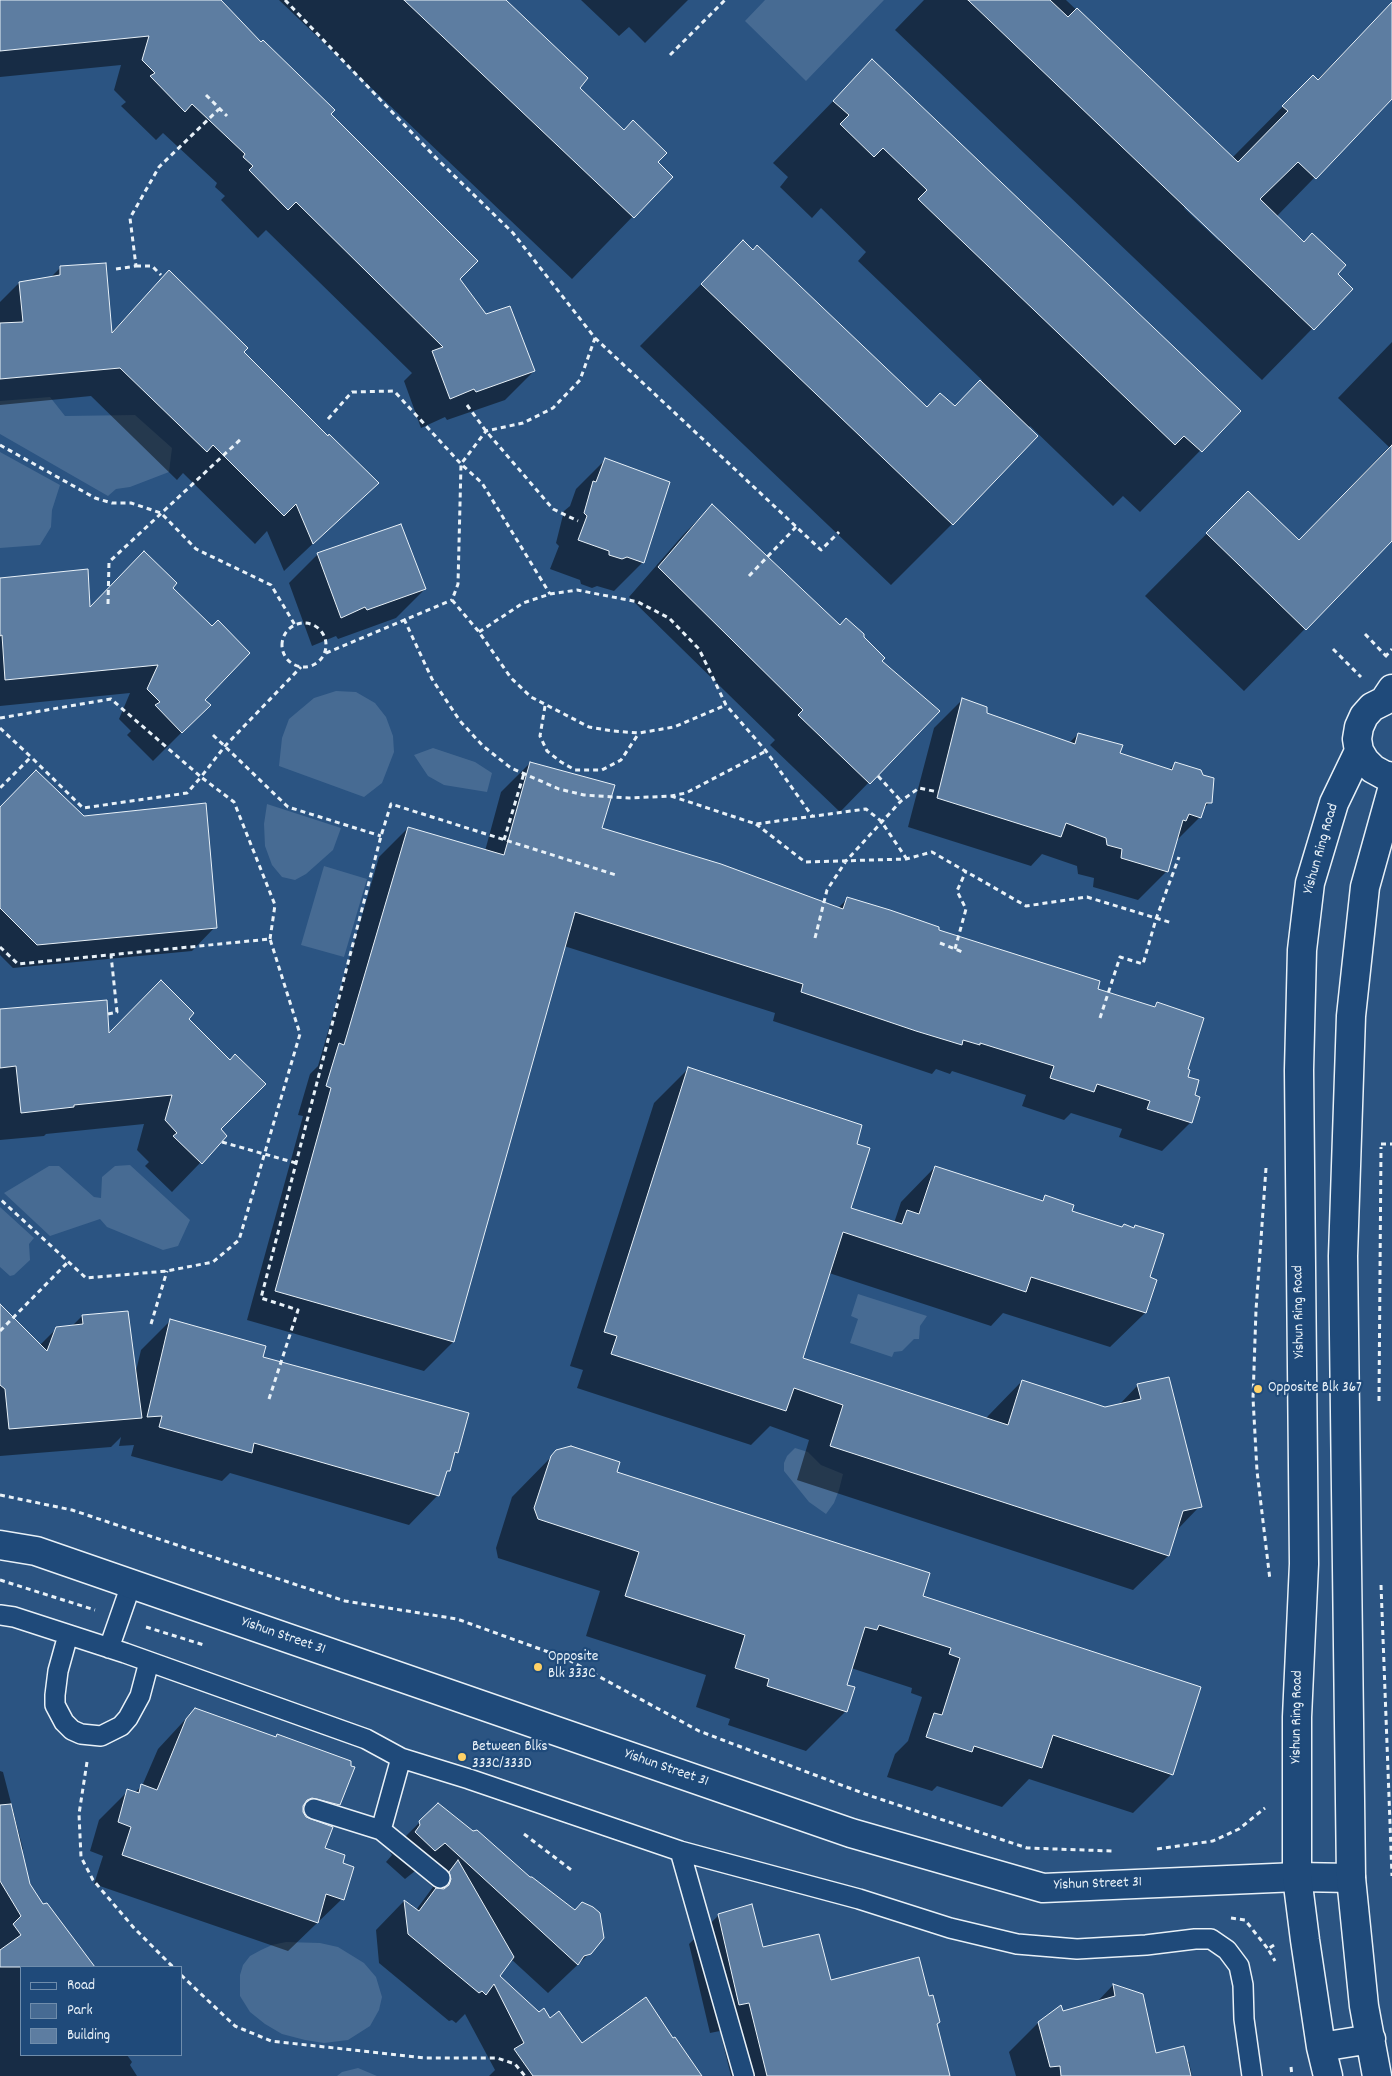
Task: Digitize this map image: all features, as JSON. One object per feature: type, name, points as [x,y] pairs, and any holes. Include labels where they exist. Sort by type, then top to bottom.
[{"type":"main road","name":"Yishun Ring Road","points":[[1328,2076],[1305,1940],[1298,1877],[1297,1717],[1304,1564],[1299,1097],[1302,950],[1310,883],[1334,803],[1359,751],[1357,739],[1359,727],[1364,716],[1384,693]]},
{"type":"main road","points":[[1359,751],[1373,769],[1384,775],[1392,776]]},
{"type":"main road","points":[[1377,2076],[1364,2006],[1351,1878],[1343,1256],[1351,1026],[1365,887],[1392,790]]},
{"type":"main road","name":"Yishun Street 31","points":[[0,1545],[36,1551],[851,1833],[1043,1888],[1298,1877],[1351,1878]]},
{"type":"main road","points":[[1322,2047],[1371,2039]]},
{"type":"lane","points":[[110,1648],[131,1585]]},
{"type":"lane","points":[[0,1614],[110,1648],[366,1739],[401,1758],[469,1779],[680,1851],[859,1899],[950,1928],[1017,1944],[1077,1949],[1211,1939],[1227,1950],[1239,1966],[1243,1985],[1244,2019],[1252,2076]]},
{"type":"lane","points":[[68,1634],[58,1671],[55,1695],[58,1714],[72,1730],[92,1736],[102,1736],[121,1726],[128,1718],[140,1696],[148,1662]]},
{"type":"lane","points":[[381,1830],[401,1758]]},
{"type":"lane","points":[[314,1809],[381,1830],[440,1878]]},
{"type":"lane","points":[[680,1851],[744,2076]]},
{"type":"path","points":[[285,0],[396,118],[513,233],[595,338],[821,550],[839,532]]},
{"type":"path","points":[[670,55],[725,0]]},
{"type":"path","points":[[206,95],[227,116]]},
{"type":"path","points":[[136,266],[130,218],[159,167],[219,109]]},
{"type":"path","points":[[116,269],[152,266],[161,274]]},
{"type":"path","points":[[325,653],[325,637],[321,631],[309,623],[288,628],[284,634],[281,648],[288,661],[301,667],[316,665],[325,653],[404,618],[452,600],[458,584],[460,464],[486,431],[523,423],[553,408],[580,380],[595,338]]},
{"type":"path","points":[[328,419],[352,392],[394,391],[460,464],[482,483],[550,594]]},
{"type":"path","points":[[466,404],[486,431],[553,509],[578,521]]},
{"type":"path","points":[[108,604],[109,562],[242,438]]},
{"type":"path","points":[[0,445],[95,498],[112,503],[131,503],[161,514],[196,549],[271,585],[295,625]]},
{"type":"path","points":[[749,576],[796,527]]},
{"type":"path","points":[[479,632],[523,603],[550,594],[577,590],[638,602],[669,618],[699,649],[726,705],[766,751],[812,816]]},
{"type":"path","points":[[452,600],[479,632],[511,678],[531,697],[545,706],[589,727],[639,733],[674,727],[726,705]]},
{"type":"path","points":[[404,618],[432,679],[460,720],[483,746],[511,768],[559,789],[584,795],[629,798],[671,796],[686,793],[766,751]]},
{"type":"path","points":[[1365,634],[1386,656]]},
{"type":"path","points":[[1333,648],[1384,693]]},
{"type":"path","points":[[0,728],[84,808],[186,793],[225,746],[301,667]]},
{"type":"path","points":[[0,718],[111,698],[201,777],[234,802],[275,905],[270,939],[300,1034],[239,1240],[213,1262],[167,1271],[86,1278],[0,1199]]},
{"type":"path","points":[[545,706],[540,736],[547,751],[575,770],[602,770],[621,760],[639,733]]},
{"type":"path","points":[[213,735],[288,807],[381,836]]},
{"type":"path","points":[[0,788],[31,757]]},
{"type":"path","points":[[504,840],[524,773]]},
{"type":"path","points":[[878,776],[902,800]]},
{"type":"path","points":[[815,938],[827,890],[846,861],[902,800],[919,788],[938,792]]},
{"type":"path","points":[[671,796],[756,824],[805,862],[906,859],[932,852],[1026,906],[1087,897],[1172,923]]},
{"type":"path","points":[[269,1398],[298,1310],[260,1298],[391,804],[616,875]]},
{"type":"path","points":[[756,824],[866,809],[881,821],[906,859]]},
{"type":"path","points":[[1100,1018],[1120,958],[1143,964],[1156,919],[1179,857]]},
{"type":"path","points":[[955,949],[966,909],[957,891],[966,872]]},
{"type":"path","points":[[0,947],[18,964],[270,939]]},
{"type":"path","points":[[940,943],[965,953]]},
{"type":"path","points":[[108,1014],[116,1012],[111,955]]},
{"type":"path","points":[[1379,1408],[1381,1134]]},
{"type":"path","points":[[222,1142],[296,1163]]},
{"type":"path","points":[[1381,1144],[1392,1144]]},
{"type":"path","points":[[0,1332],[68,1262]]},
{"type":"path","points":[[151,1324],[167,1271]]},
{"type":"path","points":[[1256,1310],[1253,1398],[1257,1471],[1270,1583]]},
{"type":"path","points":[[0,1495],[72,1510],[345,1601],[457,1618],[565,1658],[699,1731],[864,1794],[1027,1848],[1120,1851]]},
{"type":"path","points":[[1381,1576],[1392,1876]]},
{"type":"path","points":[[92,1736],[79,1814],[81,1857],[93,1880],[134,1928],[172,1966]]},
{"type":"path","points":[[1148,1851],[1213,1841],[1239,1829],[1269,1805]]},
{"type":"path","points":[[524,1834],[574,1872]]},
{"type":"path","points":[[182,1976],[234,2026],[271,2040],[425,2058],[497,2058],[515,2064],[525,2076]]},
{"type":"green space","points":[[765,0],[884,0],[806,81],[745,21]]},
{"type":"green space","points":[[50,397],[65,416],[135,415],[172,448],[169,472],[130,487],[116,489],[108,496],[0,434],[0,401]]},
{"type":"green space","points":[[0,452],[60,485],[52,510],[51,527],[40,545],[0,548]]},
{"type":"green space","points":[[336,691],[356,692],[375,703],[386,717],[393,736],[394,752],[382,783],[364,797],[279,766],[282,738],[289,719],[314,698]]},
{"type":"green space","points":[[433,748],[475,762],[492,773],[487,792],[444,785],[428,776],[414,755]]},
{"type":"green space","points":[[267,804],[341,828],[333,850],[306,874],[295,880],[282,877],[272,865],[265,846],[264,824]]},
{"type":"green space","points":[[324,866],[367,879],[344,957],[301,945]]},
{"type":"green space","points":[[130,1165],[190,1220],[178,1246],[163,1250],[107,1227],[100,1219],[50,1236],[4,1193],[49,1166],[59,1166],[94,1197],[101,1198],[102,1177],[115,1166]]},
{"type":"green space","points":[[0,1207],[34,1238],[29,1244],[30,1260],[14,1275],[10,1276],[0,1267]]},
{"type":"green space","points":[[858,1294],[927,1316],[920,1326],[919,1339],[914,1339],[902,1351],[894,1352],[892,1357],[850,1343],[858,1319],[851,1316]]},
{"type":"green space","points":[[795,1448],[808,1452],[821,1465],[843,1474],[834,1503],[826,1514],[809,1502],[784,1471],[784,1463],[787,1456]]},
{"type":"green space","points":[[286,1942],[320,1943],[338,1947],[364,1963],[376,1977],[382,1997],[379,2010],[370,2026],[348,2040],[324,2043],[282,2034],[250,2012],[240,1996],[240,1975],[243,1965],[250,1956],[261,1950]]},
{"type":"green space","points":[[358,2068],[377,2076],[337,2076],[342,2072]]},
{"type":"building","points":[[0,0],[221,0],[261,42],[263,40],[335,110],[331,114],[478,261],[460,279],[486,314],[510,306],[535,371],[476,392],[474,389],[450,399],[432,351],[443,347],[296,202],[288,210],[249,170],[253,166],[243,157],[245,154],[192,104],[185,112],[150,76],[155,73],[142,60],[149,36],[0,51]]},
{"type":"building","points":[[404,0],[506,0],[588,78],[580,88],[624,130],[633,120],[667,153],[658,162],[673,177],[634,218]]},
{"type":"building","points":[[968,0],[1050,0],[1068,17],[1077,8],[1238,162],[1288,111],[1282,106],[1313,75],[1318,80],[1392,2],[1392,99],[1316,179],[1298,162],[1260,199],[1304,242],[1312,233],[1346,265],[1338,274],[1353,289],[1314,330]]},
{"type":"building","points":[[872,59],[1241,411],[1202,452],[1184,436],[1175,445],[918,199],[927,190],[883,148],[874,157],[840,124],[849,115],[833,101]]},
{"type":"building","points":[[743,240],[753,250],[757,245],[927,407],[940,393],[955,406],[980,380],[1038,436],[953,525],[701,284]]},
{"type":"building","points":[[106,263],[112,333],[169,270],[248,348],[244,352],[328,436],[329,434],[379,483],[313,544],[296,504],[284,516],[213,445],[207,452],[120,368],[0,379],[0,323],[23,322],[19,282],[60,275],[60,266]]},
{"type":"building","points":[[1392,445],[1392,541],[1306,630],[1206,533],[1248,491],[1299,540]]},
{"type":"building","points":[[605,458],[670,482],[644,563],[627,557],[622,559],[609,555],[609,551],[578,540],[587,516],[584,513],[593,481],[596,482]]},
{"type":"building","points":[[712,504],[840,625],[846,618],[864,634],[864,637],[885,658],[882,661],[940,711],[870,784],[798,715],[803,710],[658,567]]},
{"type":"building","points":[[401,524],[426,589],[367,610],[365,607],[341,618],[317,553]]},
{"type":"building","points":[[144,551],[177,583],[173,588],[212,626],[218,620],[250,653],[205,700],[211,705],[182,733],[155,705],[160,702],[147,689],[158,665],[5,680],[2,635],[0,636],[0,578],[88,569],[90,607]]},
{"type":"building","points":[[962,698],[987,707],[987,713],[1075,744],[1078,733],[1123,745],[1120,753],[1172,770],[1175,762],[1201,770],[1203,775],[1214,778],[1212,803],[1206,803],[1201,818],[1189,814],[1186,821],[1183,820],[1168,872],[1121,858],[1122,849],[1107,845],[1106,838],[1066,823],[1061,837],[937,798]]},
{"type":"building","points":[[530,762],[615,785],[602,828],[721,864],[843,909],[847,897],[890,910],[939,927],[939,930],[1100,981],[1098,989],[1155,1007],[1157,1002],[1204,1018],[1188,1069],[1190,1070],[1188,1077],[1199,1080],[1195,1095],[1200,1097],[1192,1123],[1147,1109],[1150,1101],[1097,1084],[1094,1092],[1050,1078],[1054,1066],[980,1043],[980,1045],[963,1040],[962,1045],[916,1031],[801,992],[803,984],[575,912],[454,1342],[275,1291],[331,1088],[326,1086],[339,1043],[344,1045],[408,827],[504,855]]},
{"type":"building","points":[[36,770],[84,816],[206,803],[217,928],[37,945],[0,908],[0,807]]},
{"type":"building","points":[[161,980],[194,1013],[189,1019],[230,1060],[235,1054],[266,1084],[221,1129],[227,1136],[202,1164],[173,1136],[177,1133],[165,1120],[172,1095],[74,1105],[74,1107],[21,1113],[16,1066],[0,1068],[0,1009],[107,1000],[109,1033]]},
{"type":"building","points":[[688,1067],[862,1125],[857,1144],[870,1148],[851,1208],[902,1224],[907,1210],[919,1214],[935,1166],[1043,1201],[1045,1195],[1074,1205],[1072,1211],[1122,1227],[1124,1224],[1134,1228],[1135,1225],[1164,1234],[1150,1277],[1157,1280],[1146,1313],[1031,1277],[1026,1292],[843,1232],[803,1358],[1008,1425],[1022,1380],[1105,1407],[1141,1399],[1137,1384],[1169,1377],[1202,1507],[1183,1511],[1169,1556],[830,1446],[843,1405],[794,1388],[786,1411],[611,1354],[617,1336],[604,1332]]},
{"type":"building","points":[[0,1304],[47,1351],[56,1327],[83,1324],[82,1315],[128,1311],[142,1418],[9,1429],[5,1389],[0,1385]]},
{"type":"building","points":[[170,1319],[266,1346],[263,1357],[469,1413],[458,1453],[455,1452],[450,1471],[447,1471],[439,1496],[254,1443],[252,1453],[159,1427],[162,1416],[147,1417]]},
{"type":"building","points":[[571,1446],[620,1462],[617,1472],[930,1573],[923,1596],[1201,1687],[1173,1775],[1053,1735],[1042,1768],[974,1746],[972,1752],[926,1737],[934,1713],[942,1715],[960,1658],[949,1654],[951,1648],[879,1625],[877,1630],[865,1627],[847,1685],[855,1687],[847,1712],[767,1686],[769,1679],[735,1668],[745,1635],[625,1596],[639,1552],[538,1519],[534,1508],[551,1456],[556,1450]]},
{"type":"building","points":[[195,1708],[276,1737],[277,1734],[351,1761],[351,1766],[355,1767],[340,1805],[312,1798],[307,1800],[303,1806],[303,1812],[306,1817],[333,1827],[325,1848],[345,1855],[343,1863],[354,1867],[344,1900],[326,1894],[318,1923],[122,1855],[131,1827],[118,1822],[127,1789],[139,1793],[141,1784],[157,1790],[186,1719]]},
{"type":"building","points":[[438,1803],[473,1831],[477,1830],[530,1877],[575,1910],[582,1902],[600,1913],[604,1938],[591,1954],[584,1956],[578,1965],[445,1843],[435,1851],[415,1832],[420,1825],[419,1821]]},
{"type":"building","points":[[11,1804],[30,1884],[43,1904],[47,1903],[94,1966],[0,1967],[0,1950],[21,1935],[13,1924],[21,1916],[0,1881],[0,1805]]},
{"type":"building","points":[[458,1860],[514,1957],[500,1976],[539,2012],[544,2008],[550,2018],[559,2011],[582,2043],[646,1997],[673,2038],[675,2037],[702,2076],[533,2076],[514,2049],[524,2043],[494,1984],[486,1995],[482,1991],[479,1993],[408,1934],[404,1900],[419,1911],[436,1888],[444,1889],[449,1885],[451,1879],[449,1872]]},
{"type":"building","points":[[752,1904],[763,1947],[819,1934],[831,1980],[919,1957],[929,1996],[933,1995],[940,2022],[937,2024],[950,2076],[767,2076],[749,2003],[739,2005],[718,1914]]},
{"type":"building","points":[[1113,1984],[1143,1994],[1156,2053],[1184,2046],[1191,2076],[1061,2076],[1060,2066],[1050,2067],[1038,2022],[1061,2005],[1063,2011],[1115,1996]]},
{"type":"place","name":"Opposite Blk 367","points":[[1258,1389]]},
{"type":"place","name":"Opposite Blk 333C","points":[[538,1667]]},
{"type":"place","name":"Between Blks 333C/333D","points":[[462,1757]]}]
